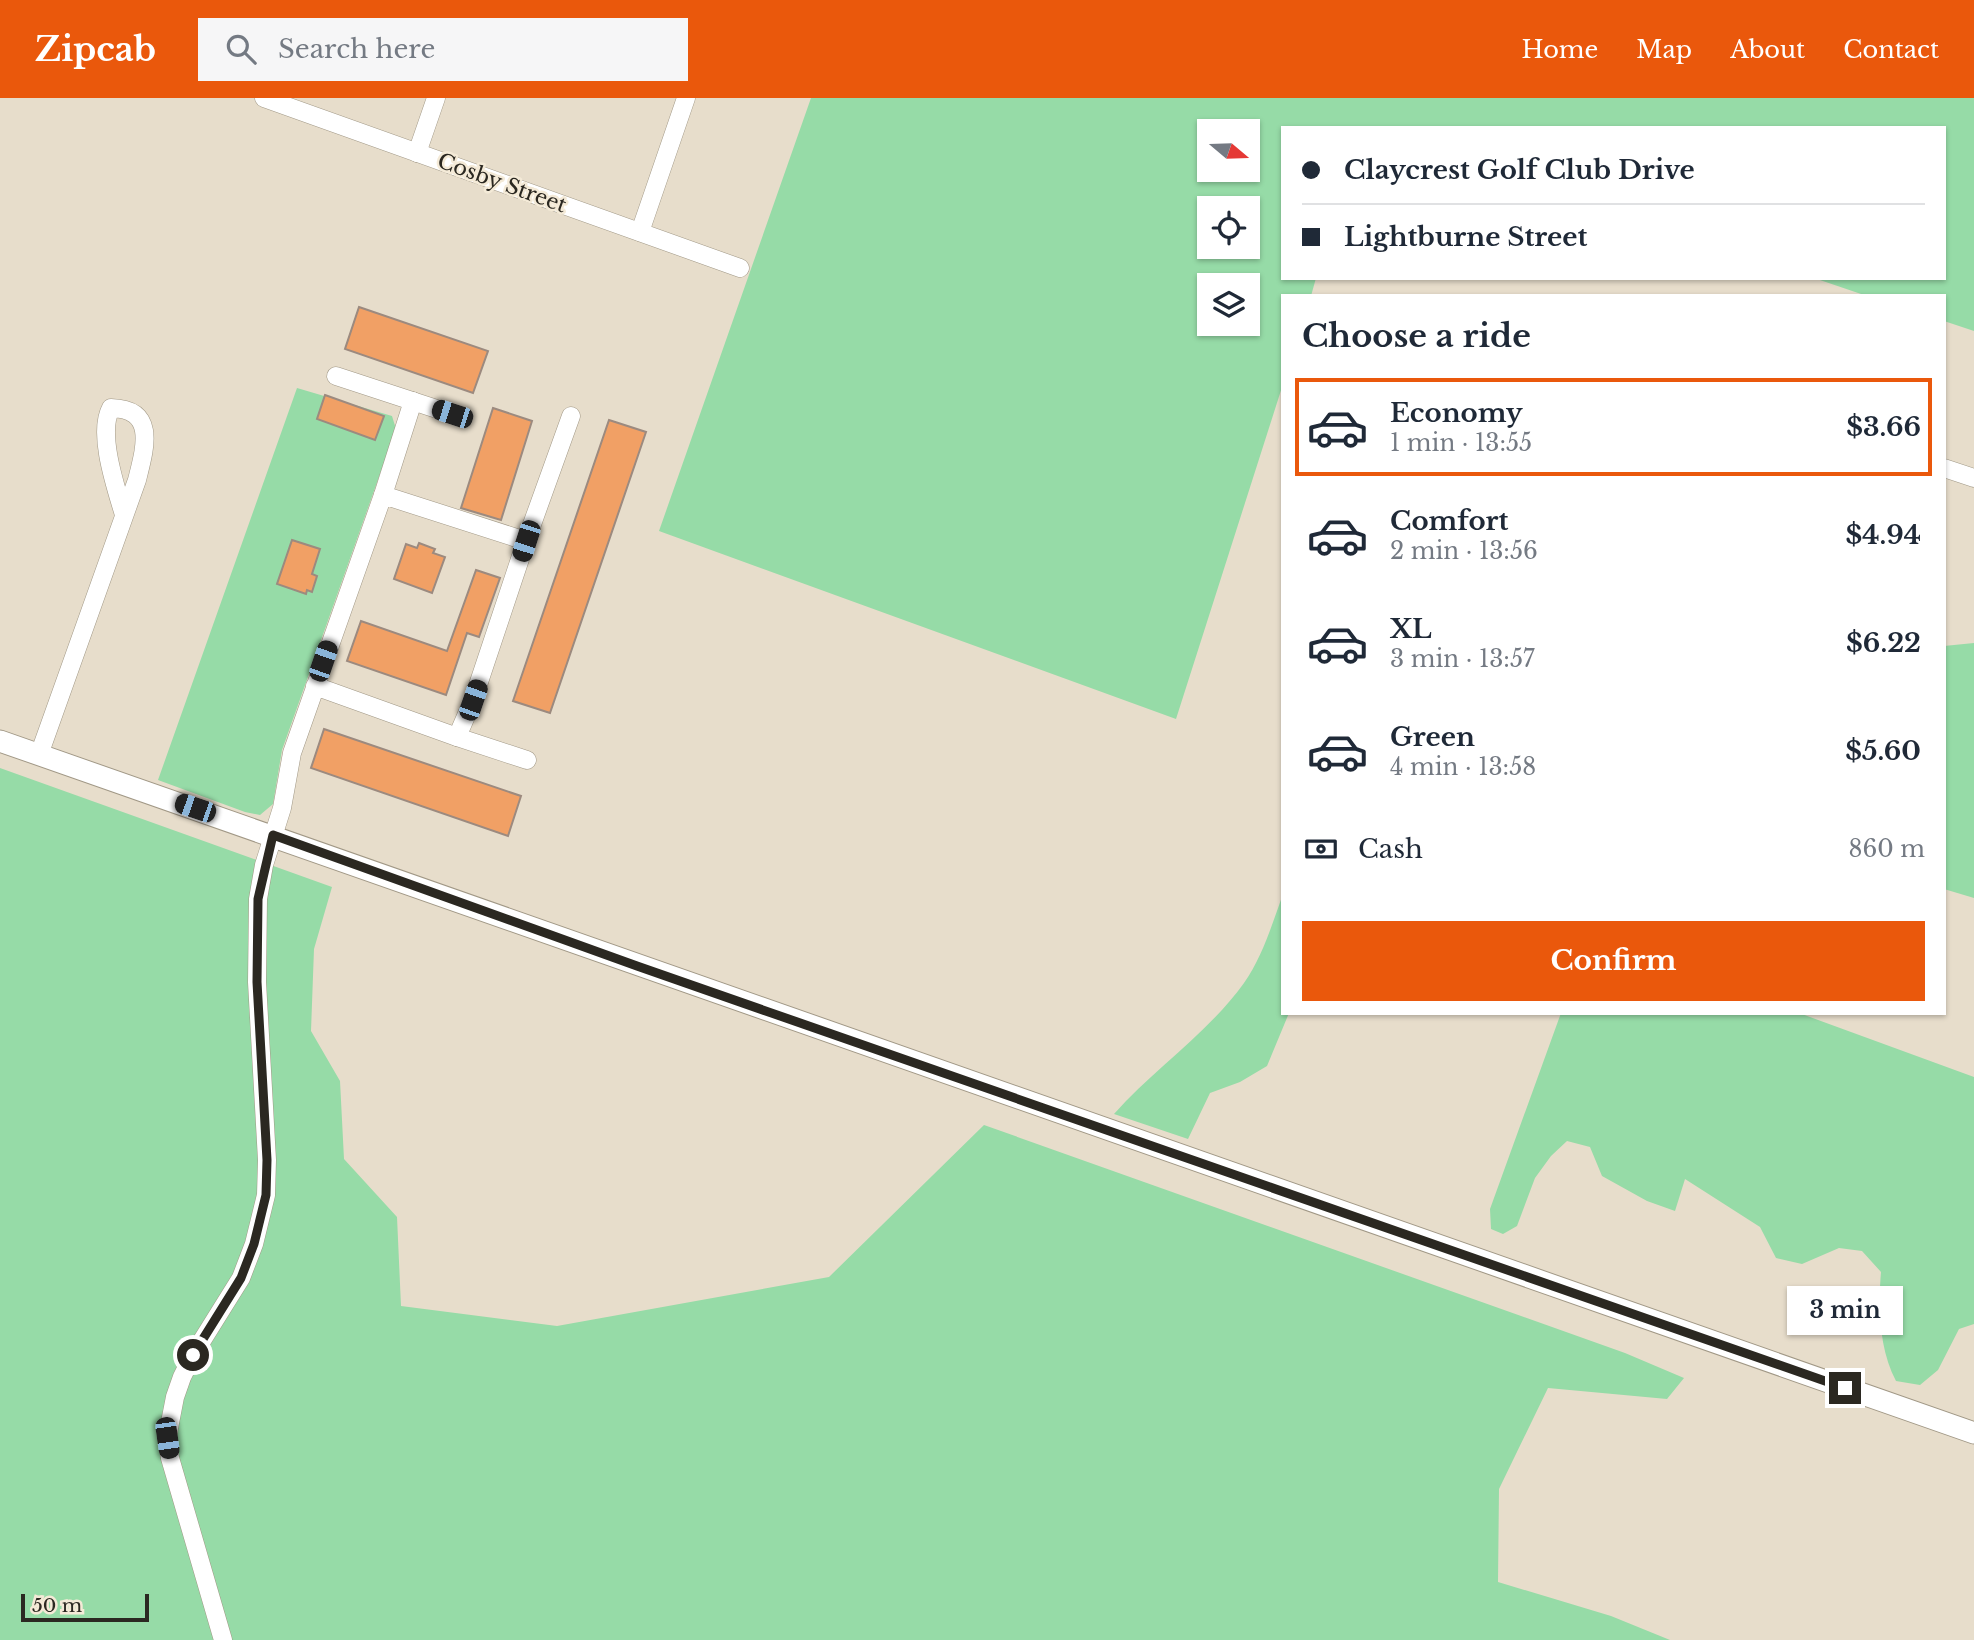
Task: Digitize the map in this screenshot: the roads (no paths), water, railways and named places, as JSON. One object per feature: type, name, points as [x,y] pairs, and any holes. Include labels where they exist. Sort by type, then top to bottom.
[{"type":"main road","points":[[0,741],[1974,1433]]},
{"type":"street","name":"Cosby Street","points":[[264,98],[740,268]]},
{"type":"street","points":[[417,153],[436,98]]},
{"type":"street","points":[[640,232],[686,98]]},
{"type":"street","points":[[336,376],[452,414]]},
{"type":"street","points":[[223,1640],[170,1458],[167,1438],[182,1377],[241,1278],[254,1244],[266,1195],[267,1160],[257,982],[258,899],[282,808],[292,752],[383,495],[413,401]]},
{"type":"street","points":[[39,755],[137,480],[145,447],[143,426],[137,415],[125,408],[111,408],[106,417],[107,442],[124,515]]},
{"type":"street","points":[[457,737],[485,665],[571,416]]},
{"type":"street","points":[[1946,469],[1974,478]]},
{"type":"street","points":[[383,495],[526,541]]},
{"type":"street","points":[[315,686],[527,760]]}]
